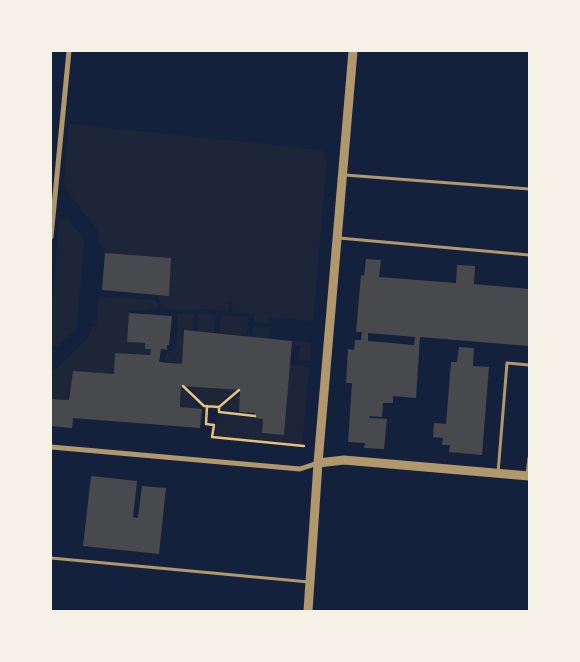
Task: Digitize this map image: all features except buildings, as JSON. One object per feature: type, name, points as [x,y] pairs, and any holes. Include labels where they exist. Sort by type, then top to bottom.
[{"type":"street","points":[[51,237],[69,51]]},
{"type":"street","points":[[308,611],[318,463],[354,51]]},
{"type":"street","points":[[51,447],[300,469],[318,463],[344,460],[528,476]]},
{"type":"lane","points":[[343,174],[529,189]]},
{"type":"lane","points":[[338,238],[529,255]]},
{"type":"lane","points":[[498,473],[507,363],[529,365]]},
{"type":"lane","points":[[528,476],[529,458]]},
{"type":"lane","points":[[51,558],[310,582]]},
{"type":"path","points":[[183,386],[204,406],[219,407],[239,390]]},
{"type":"path","points":[[207,406],[206,424],[214,425],[212,438],[304,446]]},
{"type":"path","points":[[219,407],[219,412],[255,416]]},
{"type":"shaded area","points":[[69,124],[297,147],[322,151],[327,155],[313,321],[270,318],[269,323],[254,322],[254,314],[232,312],[233,303],[229,302],[228,312],[204,309],[180,311],[164,309],[156,294],[169,295],[171,258],[105,253],[102,244],[99,244],[99,236],[96,229],[66,190],[64,185]]},
{"type":"shaded area","points":[[67,219],[82,235],[84,241],[77,325],[75,331],[56,347],[51,345],[51,321],[59,223],[60,220]]},
{"type":"shaded area","points":[[99,296],[155,300],[160,309],[149,308],[147,311],[129,311],[127,342],[145,343],[145,349],[151,349],[150,355],[116,353],[114,374],[70,390],[69,400],[52,399],[51,410],[51,373],[88,338],[92,327],[96,327]]},
{"type":"shaded area","points":[[194,313],[193,331],[184,331],[182,364],[166,362],[166,355],[176,348],[178,314]]},
{"type":"shaded area","points":[[198,314],[216,315],[214,333],[199,332],[197,327]]},
{"type":"shaded area","points":[[221,315],[248,317],[247,335],[219,333]]},
{"type":"shaded area","points":[[253,326],[269,327],[268,339],[257,338],[257,334],[252,334]]},
{"type":"shaded area","points":[[294,341],[308,342],[311,346],[310,361],[299,360],[300,346],[293,345]]},
{"type":"shaded area","points":[[290,364],[309,367],[302,444],[215,436],[217,414],[263,419],[262,433],[284,435]]},
{"type":"shaded area","points":[[187,386],[237,390],[217,405],[205,405]]},
{"type":"shaded area","points":[[181,387],[202,409],[180,407]]},
{"type":"shaded area","points":[[240,393],[239,411],[222,410],[222,407]]}]
